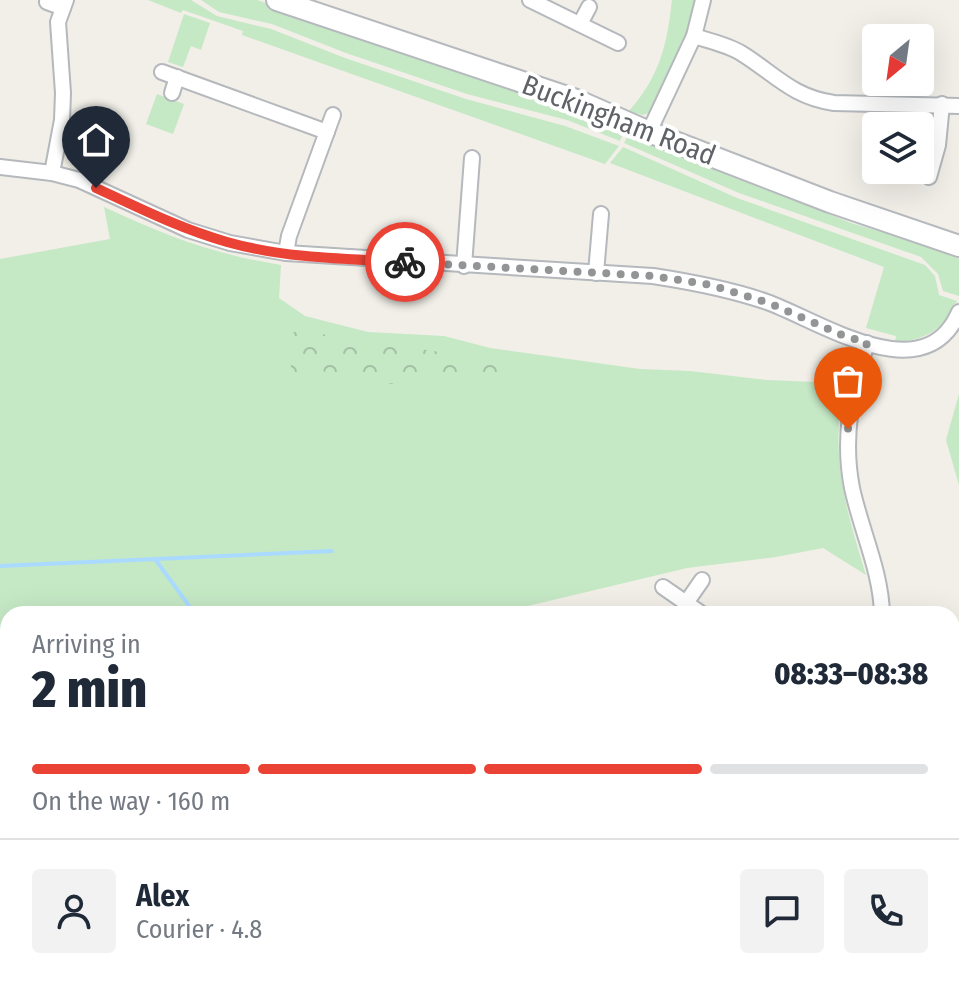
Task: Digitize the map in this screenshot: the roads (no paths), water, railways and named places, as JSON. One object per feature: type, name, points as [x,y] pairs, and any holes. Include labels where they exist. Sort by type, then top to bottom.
[{"type":"main road","name":"Buckingham Road","points":[[277,0],[561,95],[830,202],[959,246]]},
{"type":"street","points":[[530,0],[618,43]]},
{"type":"street","points":[[649,132],[694,36],[703,0]]},
{"type":"street","points":[[47,2],[64,4],[58,22],[63,81],[62,120],[52,173]]},
{"type":"street","points":[[580,24],[589,7]]},
{"type":"street","points":[[694,36],[738,51],[784,85],[814,100],[959,106]]},
{"type":"street","points":[[162,72],[327,132]]},
{"type":"street","points":[[172,93],[177,77]]},
{"type":"street","points":[[934,159],[942,104]]},
{"type":"street","points":[[286,253],[289,236],[333,115]]},
{"type":"street","points":[[464,266],[472,158]]},
{"type":"street","points":[[0,167],[52,173],[79,180],[188,230],[230,243],[286,253],[653,276],[711,285],[769,303],[842,335],[891,350],[911,350],[929,344],[945,333],[959,312]]},
{"type":"street","points":[[596,273],[601,214]]},
{"type":"street","points":[[867,343],[849,408],[848,458],[852,488],[877,577],[881,606]]},
{"type":"street","points":[[686,603],[702,580]]},
{"type":"street","points":[[663,587],[690,606]]},
{"type":"waterway","points":[[0,566],[332,551]]},
{"type":"waterway","points":[[155,559],[189,606]]}]
